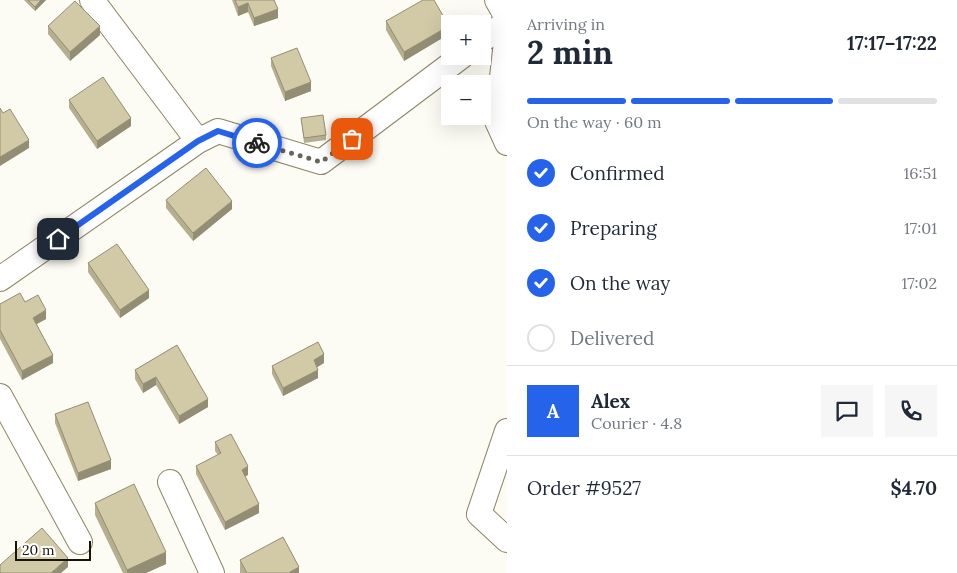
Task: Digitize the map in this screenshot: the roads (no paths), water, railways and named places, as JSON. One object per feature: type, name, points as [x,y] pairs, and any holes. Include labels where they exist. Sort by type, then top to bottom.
[{"type":"street","points":[[92,0],[198,141]]},
{"type":"street","points":[[491,33],[507,20],[497,0]]},
{"type":"street","points":[[507,33],[497,121],[507,143]]},
{"type":"street","points":[[0,279],[198,141],[218,131],[321,162],[450,65]]},
{"type":"street","points":[[0,396],[80,542]]},
{"type":"street","points":[[507,431],[479,514],[507,540]]},
{"type":"street","points":[[170,482],[212,573]]}]
